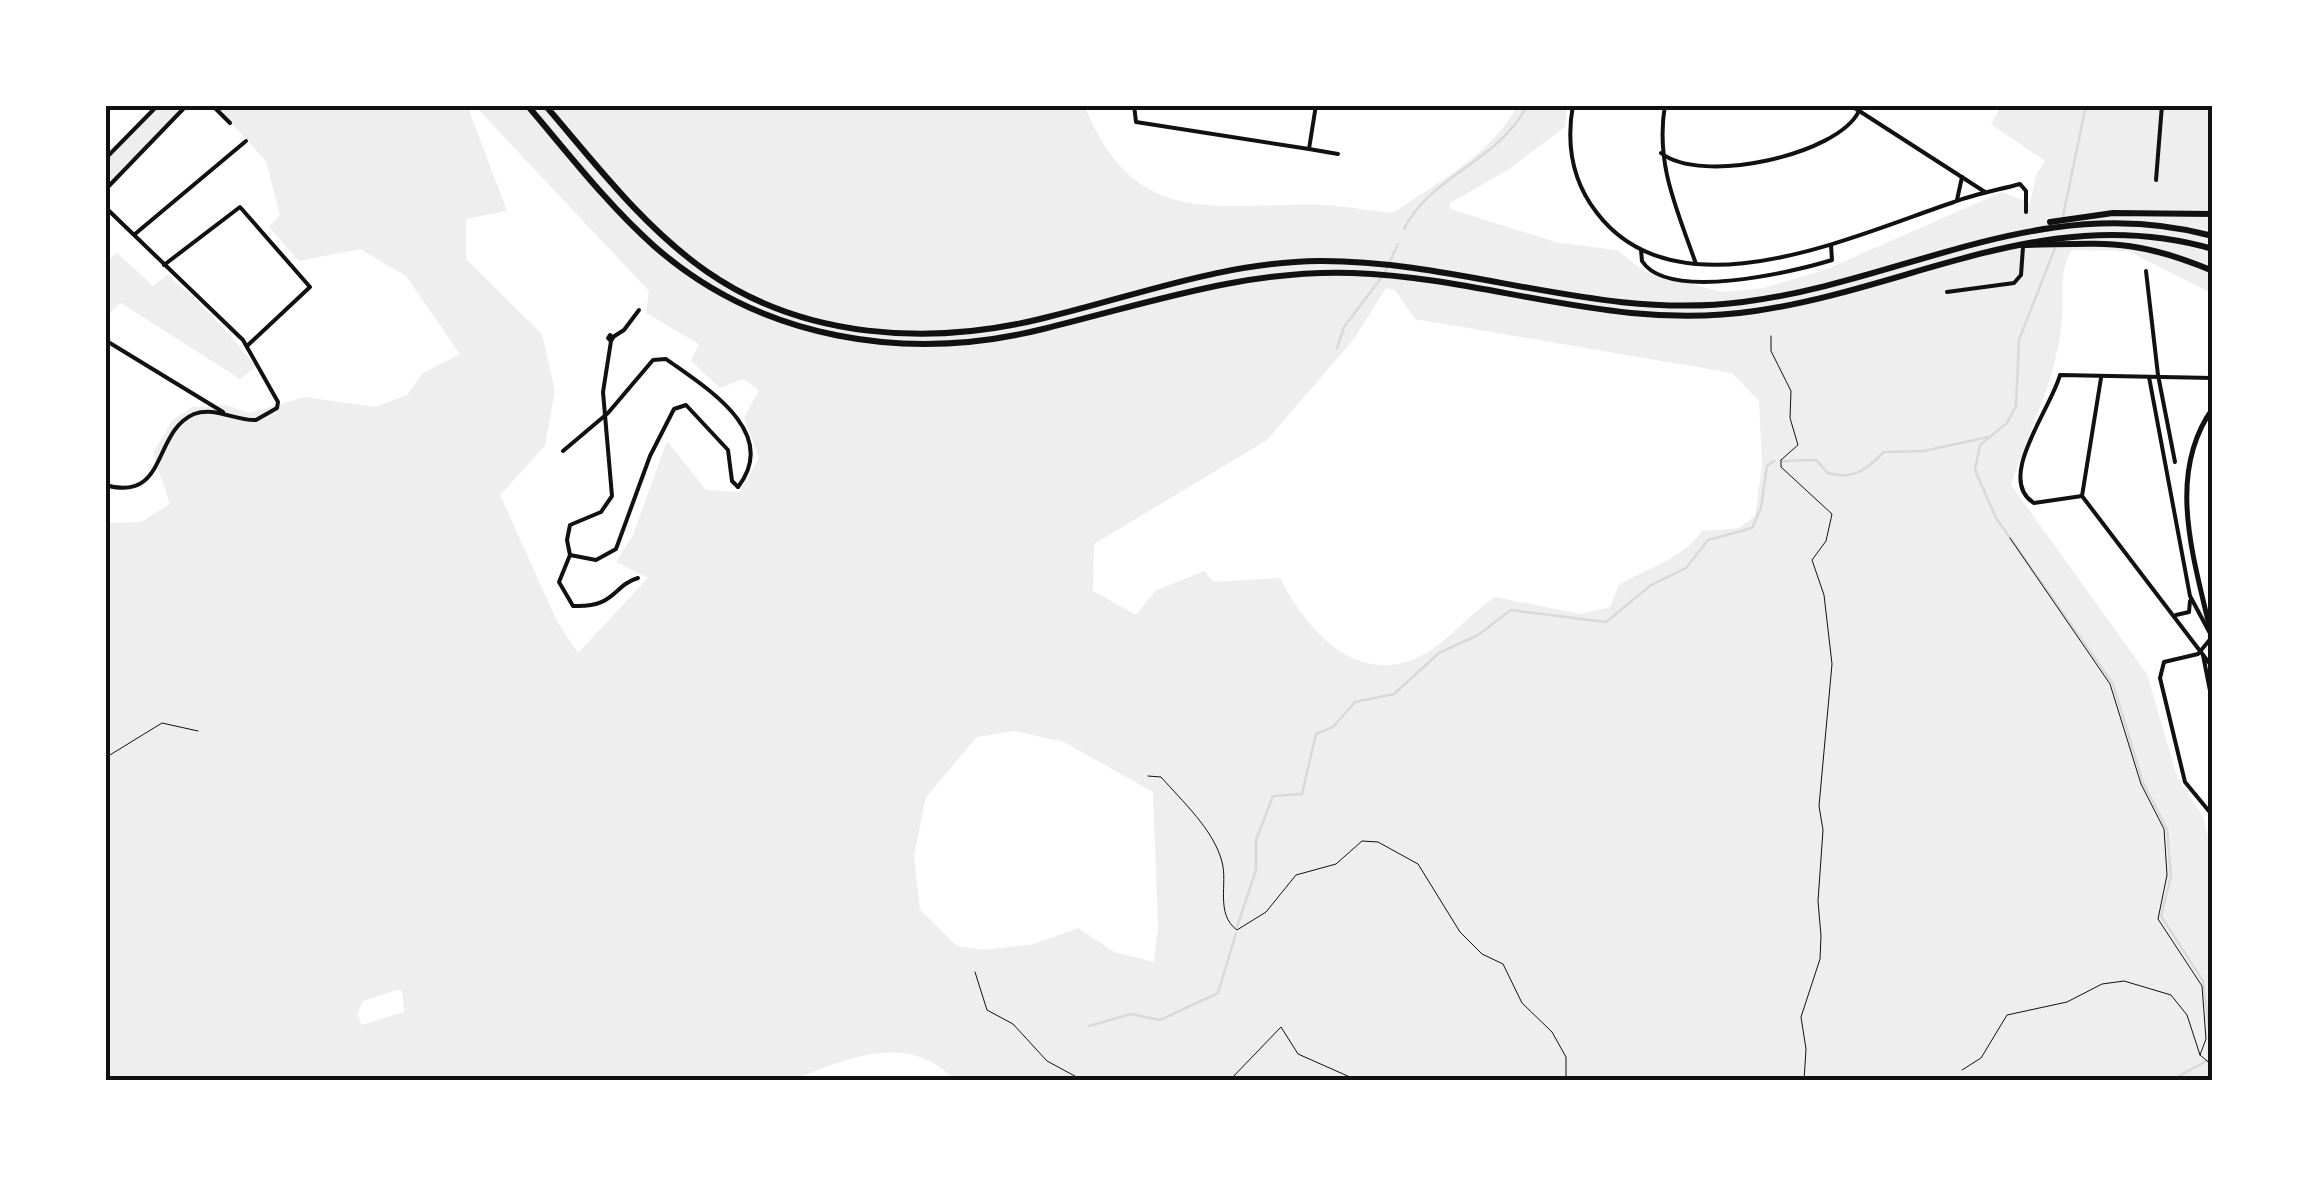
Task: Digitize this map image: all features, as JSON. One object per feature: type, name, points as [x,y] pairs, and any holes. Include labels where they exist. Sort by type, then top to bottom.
[{"type":"highway","points":[[527,105],[614,206],[674,262],[758,312],[832,336],[923,346],[989,341],[1226,282],[1283,274],[1354,273],[1414,279],[1600,312],[1697,317],[1819,299],[2020,245],[2106,236],[2213,249]]},
{"type":"highway","points":[[545,105],[647,220],[707,272],[785,310],[869,332],[988,330],[1240,268],[1358,262],[1418,268],[1602,302],[1690,306],[1741,302],[1822,287],[2034,228],[2112,217],[2213,214]]},
{"type":"highway","points":[[2112,217],[2213,236]]},
{"type":"highway","points":[[2106,236],[2213,270]]},
{"type":"main road","points":[[2212,640],[2185,492],[2190,454],[2213,408]]},
{"type":"street","points":[[105,160],[158,105]]},
{"type":"street","points":[[105,190],[187,105]]},
{"type":"street","points":[[212,105],[230,123]]},
{"type":"street","points":[[1134,105],[1136,122],[1338,154]]},
{"type":"street","points":[[1310,149],[1316,105]]},
{"type":"street","points":[[1574,105],[1570,145],[1586,196],[1603,222],[1642,250],[1699,264],[1759,260],[1831,245],[1957,200],[2020,184],[2026,191],[2026,212]]},
{"type":"street","points":[[1666,105],[1661,153],[1707,282]]},
{"type":"street","points":[[1850,105],[1987,193]]},
{"type":"street","points":[[2156,180],[2162,105]]},
{"type":"street","points":[[1661,153],[1675,163],[1696,168],[1748,165],[1790,153],[1844,128],[1859,111]]},
{"type":"street","points":[[134,235],[246,140]]},
{"type":"street","points":[[1957,200],[1962,177]]},
{"type":"street","points":[[164,265],[240,207],[310,287],[248,346]]},
{"type":"street","points":[[105,208],[200,295],[248,346],[277,398],[277,408],[256,420],[214,412],[196,414],[180,424],[140,484],[124,489],[105,485]]},
{"type":"street","points":[[1642,250],[1642,261],[1656,274],[1707,282],[1812,266],[1832,260],[1831,245]]},
{"type":"street","points":[[1947,292],[2014,283],[2021,275],[2020,245]]},
{"type":"street","points":[[2146,271],[2158,375],[2175,462]]},
{"type":"street","points":[[638,578],[629,581],[611,600],[574,606],[559,582],[570,555],[570,525],[601,512],[612,496],[604,375],[612,339],[639,310]]},
{"type":"street","points":[[105,340],[226,415]]},
{"type":"street","points":[[563,450],[608,413],[653,360],[666,359],[709,390],[746,430],[752,451],[750,466],[738,487],[732,481],[728,450],[686,405],[674,409],[650,456],[616,550],[596,560],[570,555]]},
{"type":"street","points":[[2082,496],[2034,503],[2023,495],[2018,474],[2060,375],[2213,379]]},
{"type":"street","points":[[2149,377],[2190,596],[2212,640],[2202,650],[2164,662],[2159,668],[2185,782],[2213,816]]},
{"type":"street","points":[[2100,378],[2082,496],[2213,668]]},
{"type":"street","points":[[191,395],[200,406],[196,414]]},
{"type":"street","points":[[2176,615],[2188,612],[2190,596]]},
{"type":"street","points":[[2202,650],[2213,706]]},
{"type":"path","points":[[1771,336],[1771,351],[1791,392],[1790,418],[1798,444],[1796,451],[1781,460],[1781,467],[1832,514],[1826,541],[1812,560],[1824,596],[1832,664],[1819,806],[1823,830],[1820,948],[1802,1017],[1804,1081]]},
{"type":"path","points":[[2010,538],[2110,684],[2141,784],[2162,821],[2167,875],[2158,919],[2202,986],[2206,1039],[2200,1056]]},
{"type":"path","points":[[105,758],[162,724],[198,731]]},
{"type":"path","points":[[1148,776],[1160,777],[1212,842],[1223,863],[1222,893],[1229,922],[1237,930],[1266,912],[1296,876],[1336,864],[1368,839],[1412,859],[1460,932],[1482,954],[1503,964],[1522,1003],[1552,1032],[1566,1058],[1566,1081]]},
{"type":"path","points":[[975,972],[979,992],[992,1014],[1013,1024],[1051,1064],[1084,1081]]},
{"type":"path","points":[[1962,1070],[1982,1058],[2007,1014],[2067,1002],[2113,980],[2171,994],[2187,1015],[2200,1056],[2213,1066]]},
{"type":"path","points":[[1229,1081],[1281,1027],[1298,1054],[1359,1081]]},
{"type":"shaded area","points":[[159,105],[186,105],[105,186],[105,161]]},
{"type":"shaded area","points":[[215,105],[467,105],[507,211],[466,219],[466,259],[542,334],[555,391],[545,446],[500,495],[558,623],[578,653],[648,578],[616,562],[633,535],[667,441],[706,490],[739,492],[759,458],[744,418],[759,390],[743,379],[720,388],[691,361],[699,344],[646,313],[649,291],[474,105],[1084,105],[1105,146],[1128,174],[1154,192],[1182,202],[1213,206],[1324,205],[1393,213],[1478,153],[1507,123],[1518,105],[1567,105],[1565,127],[1509,169],[1450,203],[1450,209],[1559,243],[1617,250],[1645,272],[1722,292],[1764,288],[1827,269],[2002,192],[2030,203],[2036,175],[2045,161],[1991,124],[2002,105],[2213,105],[2213,294],[2128,251],[2072,250],[2063,275],[2062,319],[2054,363],[2011,485],[2147,674],[2177,777],[2204,818],[2207,834],[2213,835],[2213,1081],[956,1081],[937,1065],[917,1056],[896,1053],[854,1058],[789,1081],[105,1081],[105,523],[141,522],[170,504],[153,453],[172,421],[192,407],[226,405],[250,413],[305,397],[375,407],[407,395],[423,373],[460,354],[406,276],[360,249],[299,261],[269,227],[280,215],[266,161]],"holes":[[[1386,288],[1395,290],[1415,319],[1732,373],[1759,401],[1762,465],[1755,516],[1739,528],[1702,531],[1675,556],[1619,585],[1610,607],[1580,614],[1495,597],[1430,651],[1398,664],[1376,665],[1337,649],[1304,617],[1280,578],[1214,582],[1204,571],[1155,591],[1136,615],[1093,591],[1094,544],[1267,440],[1354,339]],[[1015,731],[1064,742],[1153,792],[1158,928],[1154,962],[1114,952],[1078,928],[1034,944],[984,950],[957,946],[920,910],[914,857],[926,797],[977,737]],[[402,991],[404,1012],[361,1025],[358,1013],[363,1001]]]},
{"type":"shaded area","points":[[117,253],[153,286],[167,275],[214,318],[256,367],[240,379],[121,303],[105,317],[105,273]]},
{"type":"waterway","points":[[1404,229],[1431,195],[1501,140],[1527,105]]},
{"type":"waterway","points":[[2063,216],[2086,105]]},
{"type":"waterway","points":[[1385,272],[1398,244]]},
{"type":"waterway","points":[[2055,248],[2019,340],[2016,406],[2007,423],[1980,445],[1975,470],[1996,518],[2113,684],[2143,783],[2167,829],[2171,876],[2161,916],[2203,981],[2212,1051],[2210,1059],[2170,1081]]},
{"type":"waterway","points":[[1337,348],[1344,327],[1381,278]]},
{"type":"waterway","points":[[1783,461],[1816,460],[1828,473],[1845,475],[1865,468],[1884,452],[1924,451],[1988,437]]},
{"type":"waterway","points":[[1237,927],[1256,870],[1256,840],[1273,796],[1302,794],[1316,734],[1333,727],[1355,702],[1394,694],[1439,653],[1478,635],[1511,610],[1606,622],[1651,585],[1686,568],[1708,540],[1752,528],[1761,508],[1767,466],[1774,461]]},
{"type":"waterway","points":[[1089,1026],[1131,1014],[1160,1020],[1218,993],[1236,933]]}]
